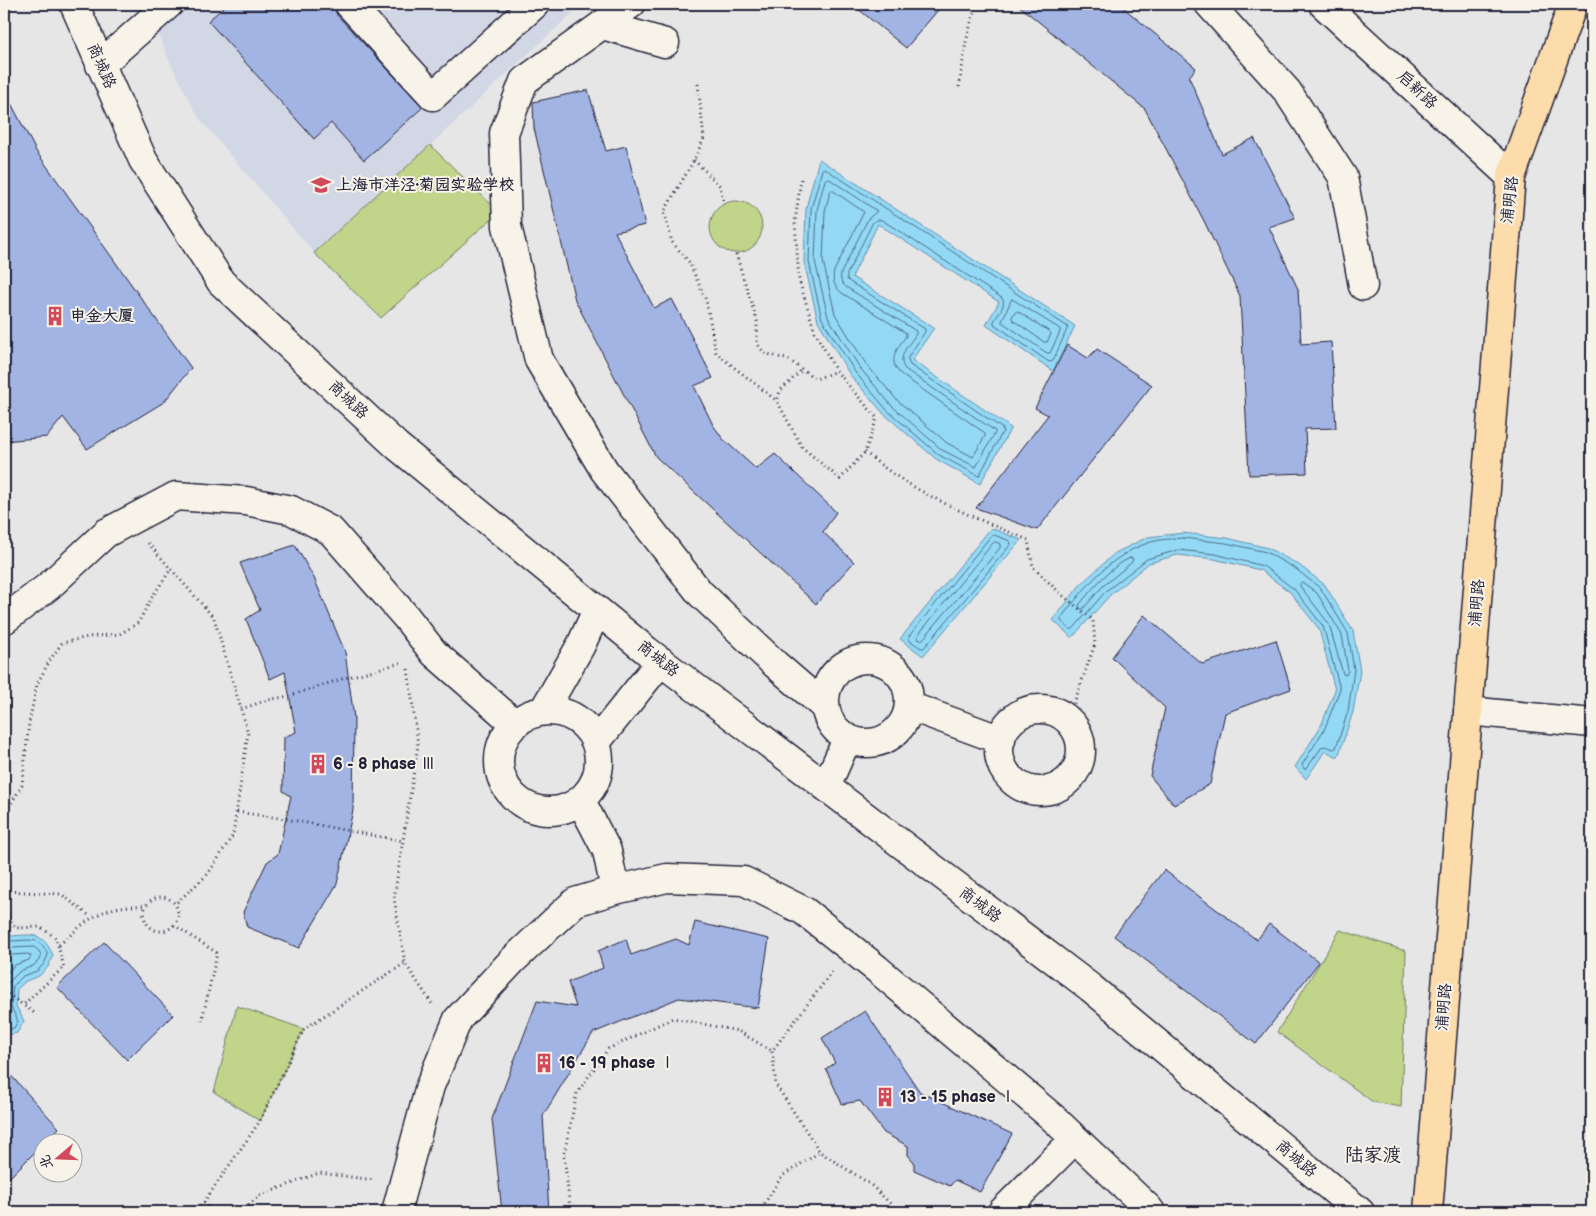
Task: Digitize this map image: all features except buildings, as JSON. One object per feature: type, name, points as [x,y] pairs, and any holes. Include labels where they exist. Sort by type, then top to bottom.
[{"type":"main road","name":"浦明路","points":[[1428,1212],[1511,177],[1573,4]]},
{"type":"street","name":"商城路","points":[[74,4],[143,160],[221,282],[397,446],[597,610],[661,661],[1091,988],[1360,1212]]},
{"type":"street","points":[[100,64],[169,4]]},
{"type":"street","points":[[349,4],[433,96],[535,4]]},
{"type":"street","points":[[631,4],[524,81],[504,133],[507,226],[539,360],[604,470],[700,593],[775,664],[825,707]]},
{"type":"street","points":[[1209,4],[1287,92],[1343,177],[1363,286]]},
{"type":"street","name":"启新路","points":[[1323,4],[1511,177]]},
{"type":"street","points":[[603,25],[665,43]]},
{"type":"street","points":[[4,620],[49,586],[106,533],[176,496],[246,501],[291,510],[332,531],[406,617],[434,653],[514,724]]},
{"type":"street","points":[[544,710],[581,645],[597,610]]},
{"type":"street","points":[[866,658],[880,660],[893,667],[903,678],[908,691],[909,706],[905,720],[886,739],[873,743],[860,743],[847,739],[837,731],[829,720],[825,707],[825,693],[830,679],[839,668],[851,661],[866,658]]},
{"type":"street","points":[[597,741],[661,661]]},
{"type":"street","points":[[909,706],[1001,740]]},
{"type":"street","points":[[1042,709],[1056,712],[1068,720],[1076,730],[1081,744],[1081,758],[1076,770],[1068,781],[1057,788],[1044,791],[1031,790],[1018,785],[1009,777],[1002,765],[1001,740],[1007,727],[1016,717],[1029,711],[1042,709]]},
{"type":"street","points":[[544,710],[560,711],[575,717],[588,727],[597,741],[600,757],[598,774],[592,788],[581,801],[566,809],[549,812],[532,809],[517,800],[506,787],[500,771],[499,754],[504,737],[514,724],[528,714],[544,710]]},
{"type":"street","points":[[1468,711],[1592,723]]},
{"type":"street","points":[[826,787],[847,739]]},
{"type":"street","points":[[581,801],[607,851],[615,890]]},
{"type":"street","points":[[399,1200],[430,1086],[458,1019],[513,960],[575,902],[615,890],[667,878],[744,882],[804,911],[1052,1118],[1151,1212]]},
{"type":"street","points":[[1002,1212],[1075,1139]]},
{"type":"path","points":[[959,87],[966,42],[976,4]]},
{"type":"path","points":[[698,84],[704,138],[694,160],[664,212],[672,242],[689,262],[706,300],[716,353],[778,402],[802,446],[840,479],[865,452],[877,418],[836,371],[815,332],[799,280],[795,222],[801,179]]},
{"type":"path","points":[[694,160],[720,186],[724,204]]},
{"type":"path","points":[[736,254],[757,321],[757,343],[764,353],[789,360],[816,379],[836,371]]},
{"type":"path","points":[[778,402],[780,391],[803,369]]},
{"type":"path","points":[[865,452],[876,462],[926,494],[1028,540],[1032,567],[1061,594],[1094,620],[1095,644],[1068,720]]},
{"type":"path","points":[[128,522],[214,618],[248,732],[233,835],[208,874],[175,904]]},
{"type":"path","points":[[4,816],[22,785],[29,723],[37,684],[50,660],[62,643],[88,637],[120,634],[138,623],[154,594],[171,570]]},
{"type":"path","points":[[241,709],[407,661],[418,745],[394,898],[405,963],[433,1006],[458,1019]]},
{"type":"path","points":[[237,812],[304,822],[403,841]]},
{"type":"path","points":[[4,891],[61,894],[91,917]]},
{"type":"path","points":[[160,897],[166,898],[175,904],[178,915],[174,925],[165,930],[154,929],[145,917],[147,906],[150,902],[160,897]]},
{"type":"path","points":[[59,945],[91,917],[107,910],[130,905],[147,906]]},
{"type":"path","points":[[4,915],[8,917],[15,928],[40,928],[56,938],[64,966],[23,1004]]},
{"type":"path","points":[[174,925],[217,953],[202,1021]]},
{"type":"path","points":[[850,948],[772,1051],[776,1085],[820,1152],[870,1184],[899,1212]]},
{"type":"path","points":[[192,1212],[204,1202],[260,1121],[304,1029],[405,963]]},
{"type":"path","points":[[4,991],[36,1014]]},
{"type":"path","points":[[568,1212],[570,1209],[564,1154],[577,1093],[608,1049],[673,1018],[738,1031],[772,1051]]},
{"type":"path","points":[[759,1212],[782,1176],[820,1152]]},
{"type":"path","points":[[241,1212],[259,1196],[318,1173],[373,1180],[399,1200]]},
{"type":"path","points":[[204,1202],[212,1212]]},
{"type":"shaded area","name":"上海市洋泾·菊园实验学校","points":[[146,4],[582,4],[314,253],[198,117],[169,60]]},
{"type":"green space","points":[[430,145],[499,212],[381,318],[314,253]]},
{"type":"green space","points":[[736,201],[750,205],[758,213],[762,227],[758,241],[750,249],[736,253],[722,249],[714,241],[710,227],[714,213],[722,205]]},
{"type":"green space","points":[[1340,930],[1406,951],[1401,1107],[1373,1102],[1277,1032]]},
{"type":"green space","points":[[237,1006],[304,1029],[260,1121],[214,1092]]},
{"type":"water","points":[[819,159],[1075,326],[1053,371],[986,325],[999,302],[878,224],[852,277],[934,328],[912,360],[1011,428],[980,484],[936,459],[883,413],[850,375],[818,321],[804,262],[806,208]]},
{"type":"water","points":[[991,528],[1021,540],[923,656],[900,639]]},
{"type":"water","points":[[1183,533],[1227,538],[1268,548],[1299,565],[1325,585],[1353,631],[1360,671],[1353,712],[1338,757],[1325,751],[1306,779],[1295,767],[1321,726],[1335,690],[1319,629],[1290,592],[1260,570],[1214,559],[1177,555],[1149,563],[1110,595],[1072,638],[1053,620],[1081,584],[1115,553],[1148,537]]},
{"type":"water","points":[[4,930],[12,936],[37,936],[45,942],[53,955],[48,967],[39,976],[26,981],[17,989],[16,1006],[24,1021],[17,1033],[4,1036]]},
{"type":"place","name":"上海市洋泾·菊园实验学校","points":[[321,185]]},
{"type":"place","name":"申金大厦","points":[[55,316]]},
{"type":"place","name":"6 - 8 phase Ⅲ","points":[[318,764]]},
{"type":"place","name":"16 - 19 phase Ⅰ","points":[[544,1063]]},
{"type":"place","name":"13 - 15 phase Ⅰ","points":[[885,1097]]},
{"type":"district","name":"陆家渡","points":[[1373,1155]]}]
